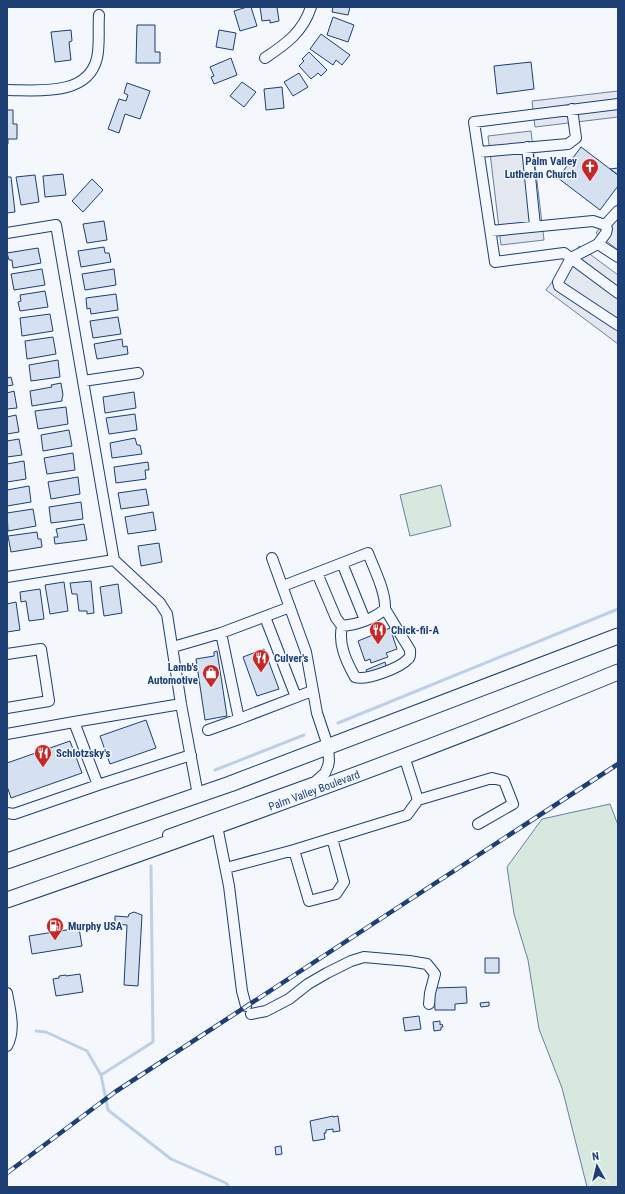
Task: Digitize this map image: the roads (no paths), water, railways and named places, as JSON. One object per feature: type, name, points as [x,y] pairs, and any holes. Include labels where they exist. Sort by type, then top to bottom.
[{"type":"highway","points":[[7,861],[198,795],[618,636]]},
{"type":"highway","name":"Palm Valley Boulevard","points":[[7,900],[116,863],[217,826],[482,727],[618,672]]},
{"type":"highway","points":[[7,870],[22,856]]},
{"type":"street","points":[[265,58],[288,43],[295,36],[311,7]]},
{"type":"street","points":[[7,90],[54,89],[74,85],[84,80],[91,73],[97,60],[99,15]]},
{"type":"street","points":[[618,104],[474,122],[495,262],[564,253],[618,293]]},
{"type":"street","points":[[478,152],[568,144],[576,138],[572,109]]},
{"type":"street","points":[[527,147],[535,226]]},
{"type":"street","points":[[605,225],[618,211]]},
{"type":"street","points":[[491,231],[589,220],[605,225]]},
{"type":"street","points":[[7,233],[56,225],[114,560],[160,603],[167,614],[181,704],[192,755],[198,795]]},
{"type":"street","points":[[605,225],[607,229],[606,233],[598,244],[571,258],[558,282],[559,286],[618,325]]},
{"type":"street","points":[[598,244],[618,256]]},
{"type":"street","points":[[83,381],[138,373]]},
{"type":"street","points":[[283,586],[368,553],[382,591],[385,609],[410,650],[408,660],[369,677],[355,677],[342,646],[340,637],[342,626],[336,618],[317,573]]},
{"type":"street","points":[[116,863],[135,848],[315,782],[325,773],[330,761],[328,746],[317,712],[306,652],[272,558]]},
{"type":"street","points":[[7,577],[114,560]]},
{"type":"street","points":[[342,563],[365,620]]},
{"type":"street","points":[[173,647],[221,633],[290,607]]},
{"type":"street","points":[[342,626],[351,625],[365,620],[377,615],[385,609]]},
{"type":"street","points":[[265,617],[296,697]]},
{"type":"street","points":[[221,633],[239,719]]},
{"type":"street","points":[[7,654],[41,649],[49,702],[7,708]]},
{"type":"street","points":[[208,730],[312,690]]},
{"type":"street","points":[[7,734],[181,704]]},
{"type":"street","points":[[74,722],[98,785]]},
{"type":"street","points":[[7,813],[14,814],[192,755]]},
{"type":"street","points":[[404,756],[418,800]]},
{"type":"street","points":[[226,868],[294,850],[407,815],[418,800],[492,778],[504,781],[513,804],[478,824]]},
{"type":"street","points":[[217,826],[229,886],[242,991],[249,1010],[266,1011],[289,999],[308,984],[327,973],[351,961],[364,957],[427,964],[435,974],[429,1004]]},
{"type":"street","points":[[294,850],[308,902],[336,894],[344,882],[332,838]]},
{"type":"street","points":[[7,993],[12,1023],[10,1041],[7,1046]]},
{"type":"waterway","points":[[338,723],[618,609]]},
{"type":"waterway","points":[[215,770],[304,735]]},
{"type":"waterway","points":[[101,1075],[153,1042],[151,866]]},
{"type":"waterway","points":[[36,1031],[46,1032],[87,1051],[101,1075],[108,1110],[171,1159],[226,1183],[229,1187]]},
{"type":"railway","points":[[7,1173],[115,1092],[618,764]]},
{"type":"place","name":"Palm Valley Lutheran Church","points":[[590,182]]},
{"type":"place","name":"Chick-fil-A","points":[[378,645]]},
{"type":"place","name":"Culver's","points":[[261,673]]},
{"type":"place","name":"Lamb's Automotive","points":[[211,688]]},
{"type":"place","name":"Schlotzsky's","points":[[43,768]]},
{"type":"place","name":"Murphy USA","points":[[55,941]]}]
